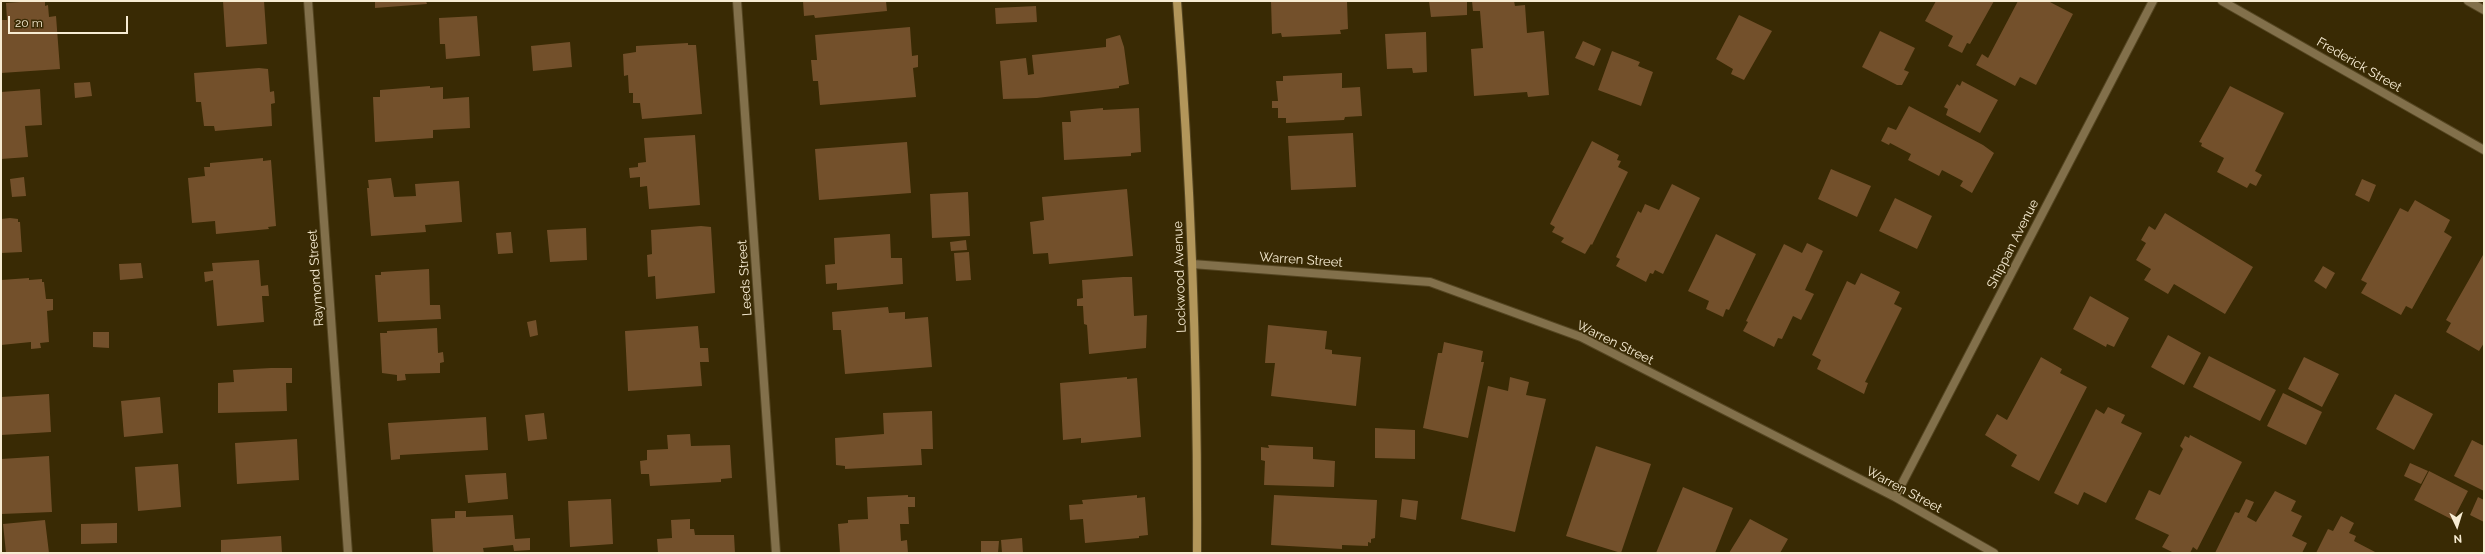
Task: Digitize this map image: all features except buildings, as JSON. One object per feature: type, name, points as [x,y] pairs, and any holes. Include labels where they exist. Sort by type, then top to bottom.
[{"type":"street","name":"Raymond Street","points":[[308,1],[348,553]]},
{"type":"street","name":"Leeds Street","points":[[737,1],[776,553]]},
{"type":"street","name":"Lockwood Avenue","points":[[1177,1],[1185,105],[1192,264],[1198,452],[1197,553]]},
{"type":"street","name":"Shippan Avenue","points":[[1895,497],[2153,1]]},
{"type":"street","name":"Frederick Street","points":[[2222,1],[2484,150]]},
{"type":"street","points":[[2468,1],[2484,10]]},
{"type":"street","name":"Warren Street","points":[[1192,264],[1430,282],[1581,337],[1895,497],[1994,553]]}]
